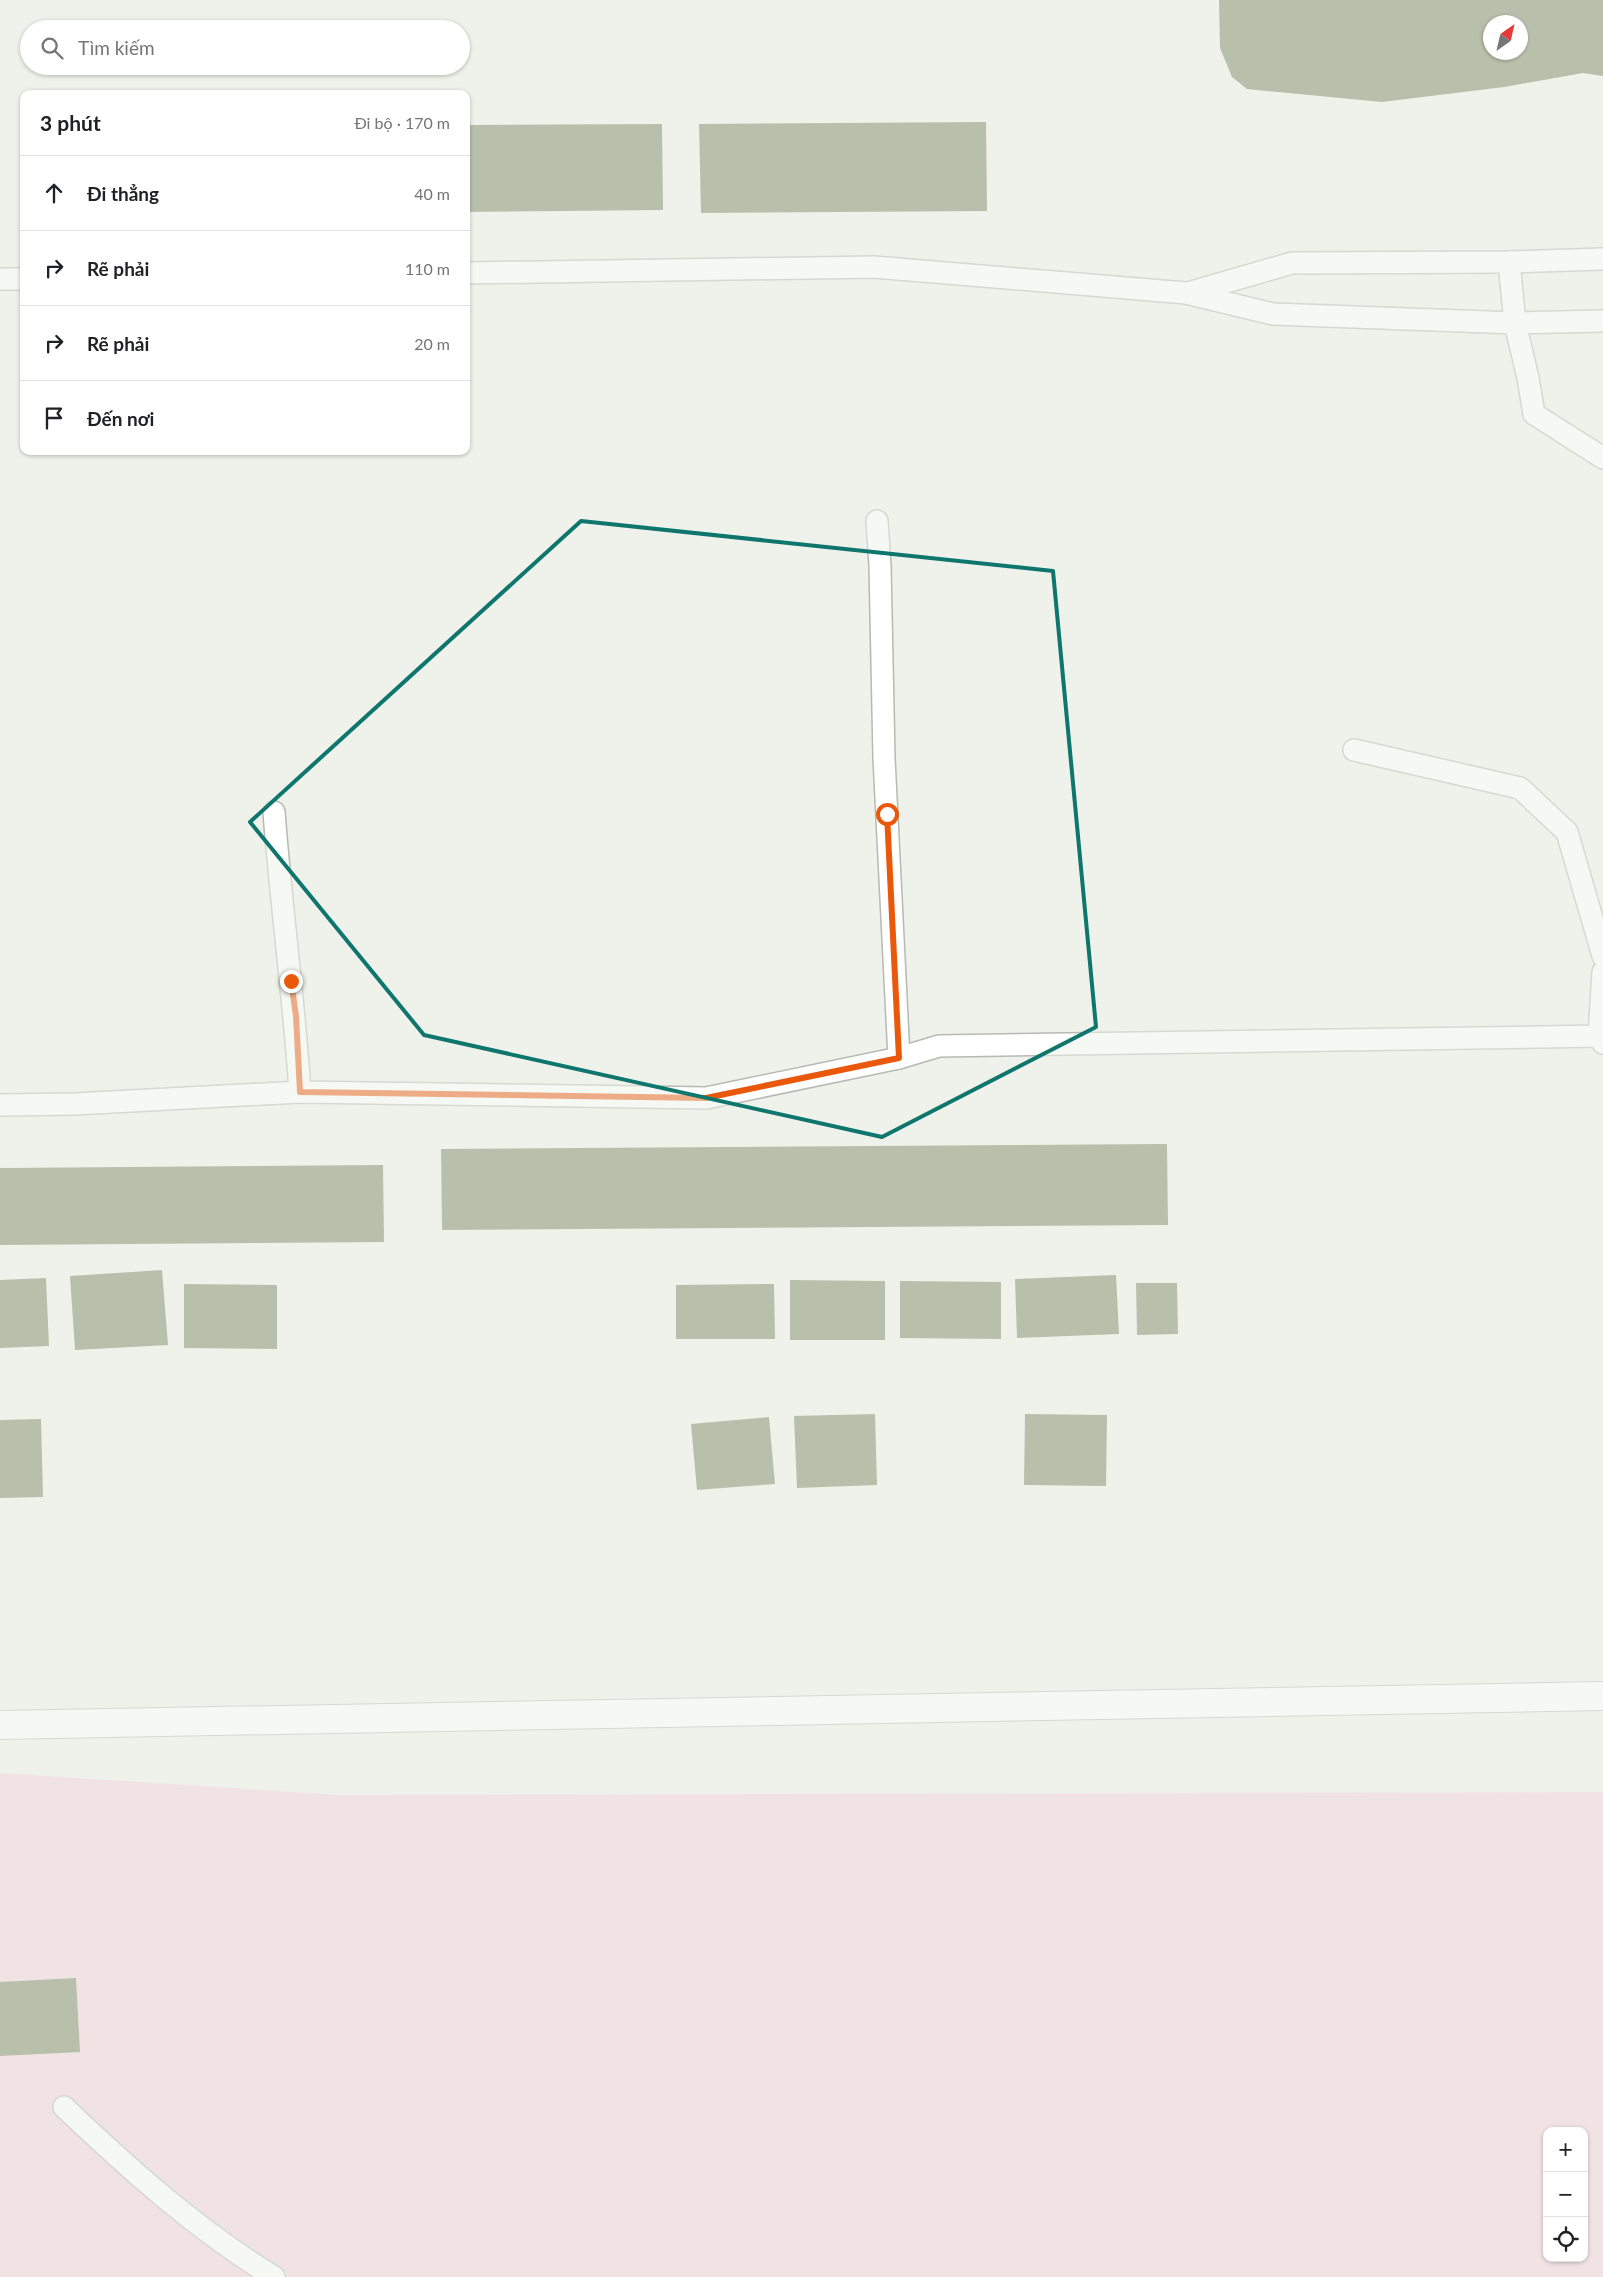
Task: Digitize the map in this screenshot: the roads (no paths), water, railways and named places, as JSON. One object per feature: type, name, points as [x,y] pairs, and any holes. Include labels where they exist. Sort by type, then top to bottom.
[{"type":"street","points":[[0,1725],[1603,1696]]},
{"type":"lane","points":[[1186,294],[1292,263],[1509,262],[1603,259]]},
{"type":"lane","points":[[1509,262],[1515,323],[1534,414],[1603,458]]},
{"type":"lane","points":[[470,273],[874,267],[1186,294],[1273,314],[1515,323],[1603,321]]},
{"type":"lane","points":[[0,279],[20,279]]},
{"type":"lane","points":[[877,521],[880,566],[884,749],[899,1058]]},
{"type":"lane","points":[[1354,750],[1520,788],[1567,832],[1603,956]]},
{"type":"lane","points":[[274,812],[280,895],[296,1016],[300,1092]]},
{"type":"lane","points":[[0,1105],[75,1104],[300,1092],[706,1098],[899,1058],[938,1046],[1602,1038],[1603,972]]},
{"type":"lane","points":[[64,2107],[128,2168],[241,2256],[274,2277]]}]
